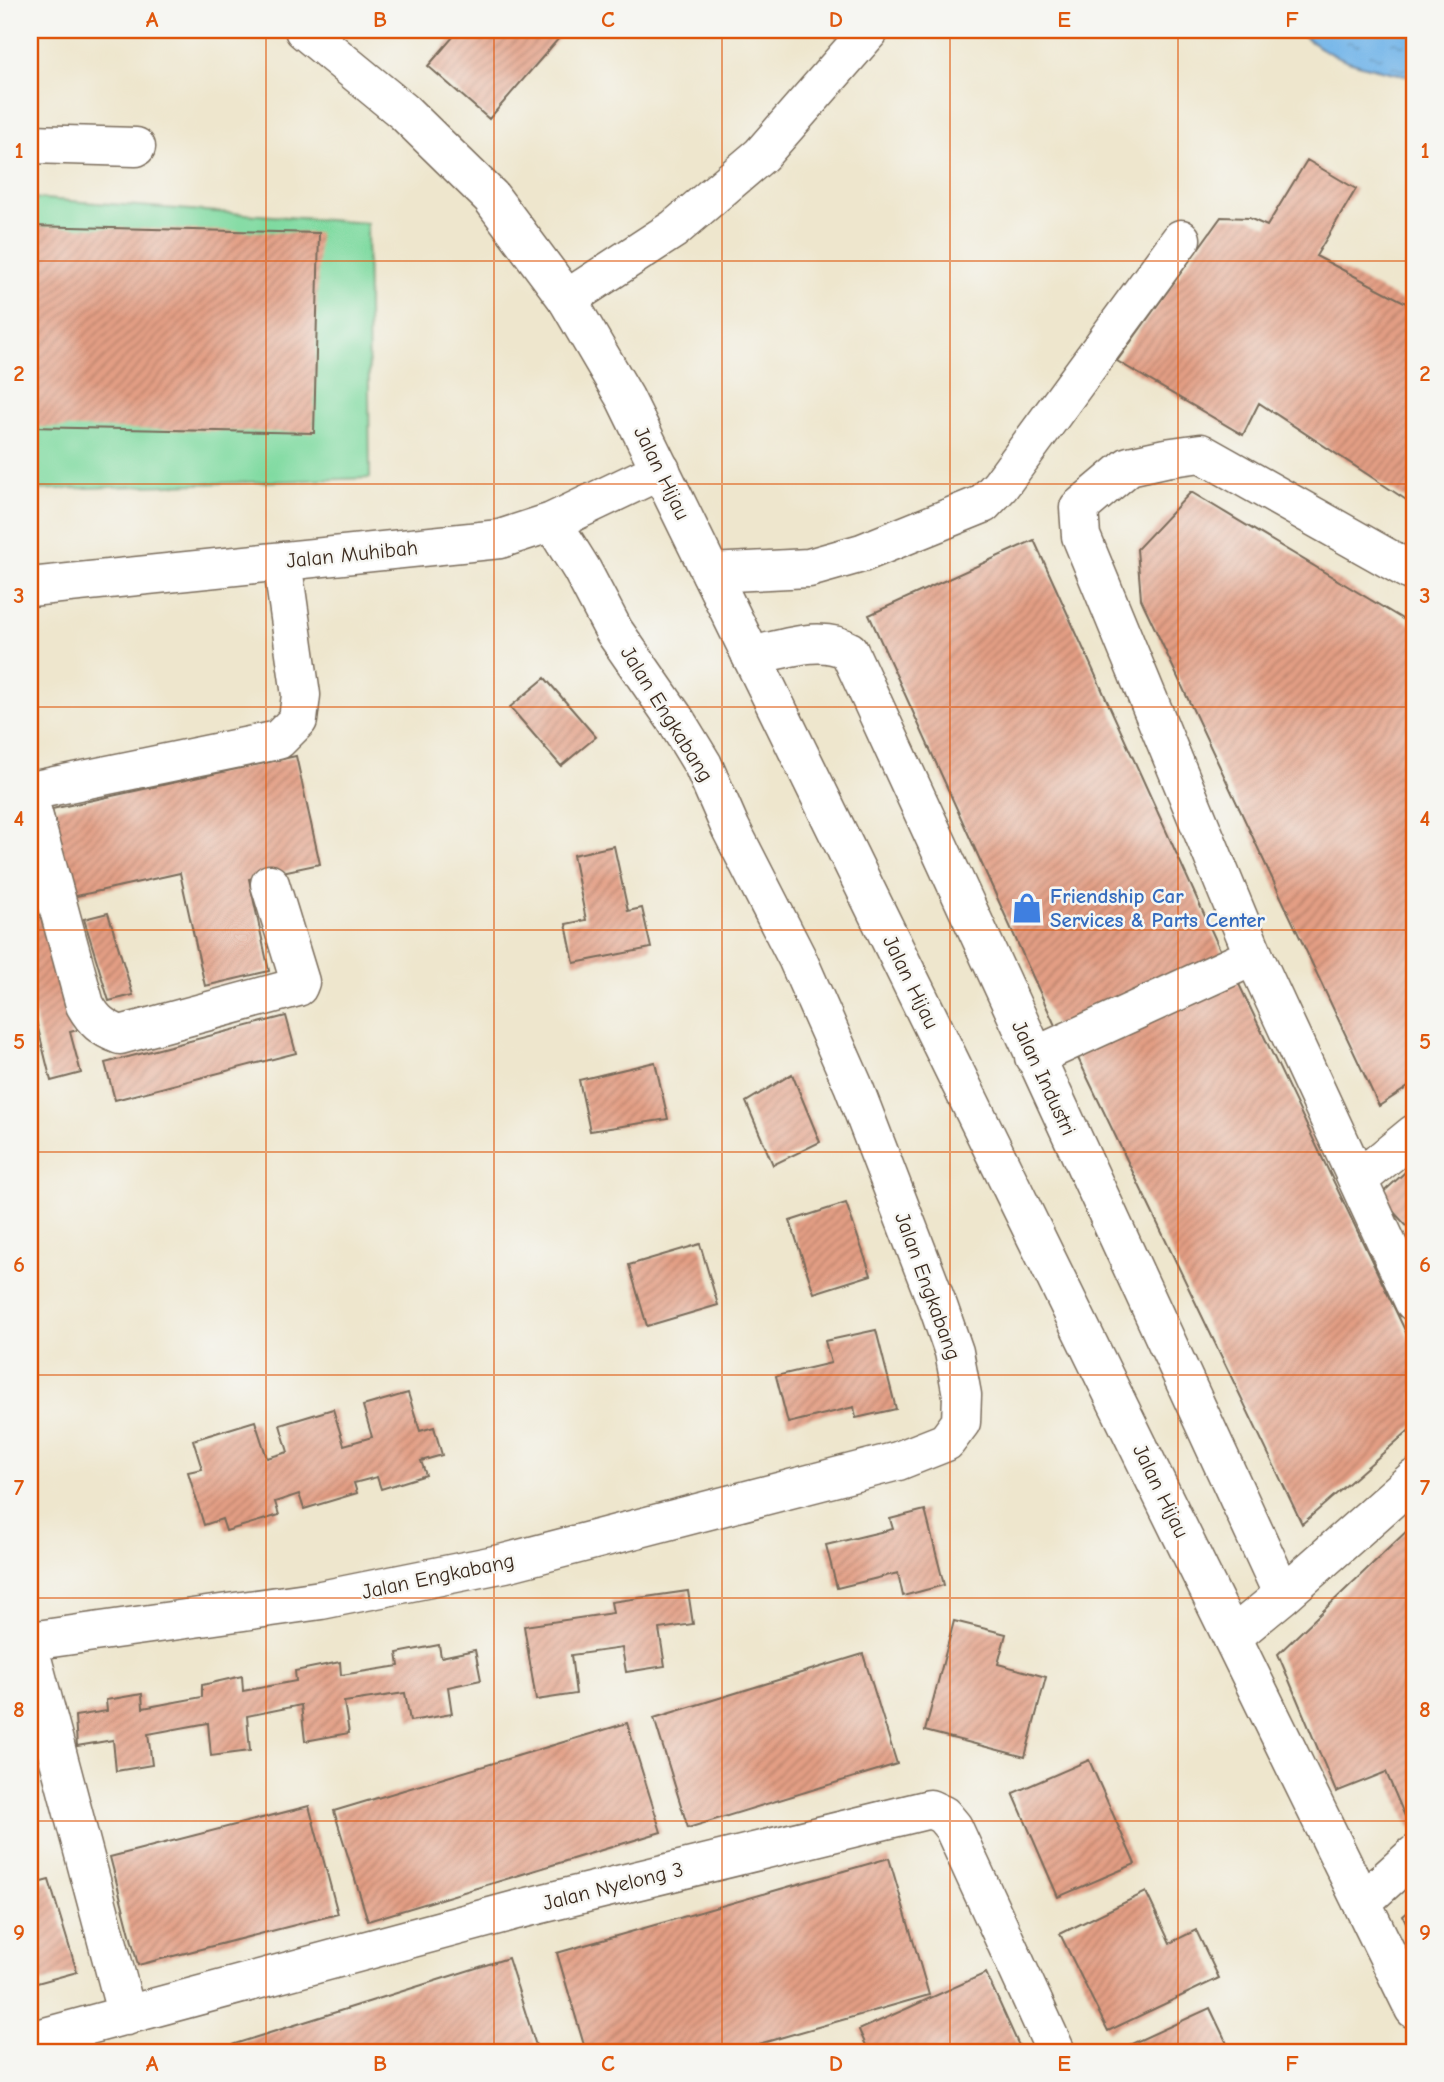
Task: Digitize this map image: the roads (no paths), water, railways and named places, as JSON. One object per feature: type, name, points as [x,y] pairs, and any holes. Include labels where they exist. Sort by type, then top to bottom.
[{"type":"street","name":"Jalan Hijau","points":[[304,30],[404,112],[491,197],[567,299],[625,398],[1414,2008]]},
{"type":"street","points":[[567,299],[674,229],[761,155],[870,30]]},
{"type":"street","points":[[30,144],[136,147]]},
{"type":"street","points":[[711,573],[809,568],[862,553],[983,504],[1000,486],[1181,239]]},
{"type":"street","points":[[1414,573],[1200,453],[1129,466],[1079,508],[1081,536],[1254,956],[1414,1302]]},
{"type":"street","name":"Jalan Muhibah","points":[[30,587],[500,539],[552,522],[661,470]]},
{"type":"street","name":"Jalan Engkabang","points":[[30,1641],[321,1600],[505,1563],[898,1461],[946,1442],[961,1422],[962,1395],[954,1352],[853,1086],[797,958],[731,829],[703,765],[675,719],[614,631],[582,570],[552,522]]},
{"type":"street","points":[[30,791],[278,740],[298,720],[300,695],[282,561]]},
{"type":"street","name":"Jalan Industri","points":[[751,656],[822,642],[839,645],[849,651],[1283,1595]]},
{"type":"street","points":[[30,803],[85,1004],[93,1019],[105,1029],[120,1035],[298,987],[300,982],[270,884]]},
{"type":"street","points":[[1034,1057],[1254,956]]},
{"type":"street","points":[[1358,1180],[1414,1133]]},
{"type":"street","points":[[1232,1637],[1414,1479]]},
{"type":"street","points":[[30,1651],[127,2016]]},
{"type":"street","name":"Jalan Nyelong 3","points":[[30,2041],[88,2040],[127,2016],[516,1910],[930,1809],[943,1815],[953,1827],[1056,2052]]},
{"type":"street","points":[[1362,1902],[1414,1854]]},
{"type":"water","points":[[1297,30],[1414,30],[1414,77],[1367,67],[1337,57],[1309,41]]},
{"type":"place","name":"Friendship Car Services & Parts Center","points":[[1027,908]]}]
